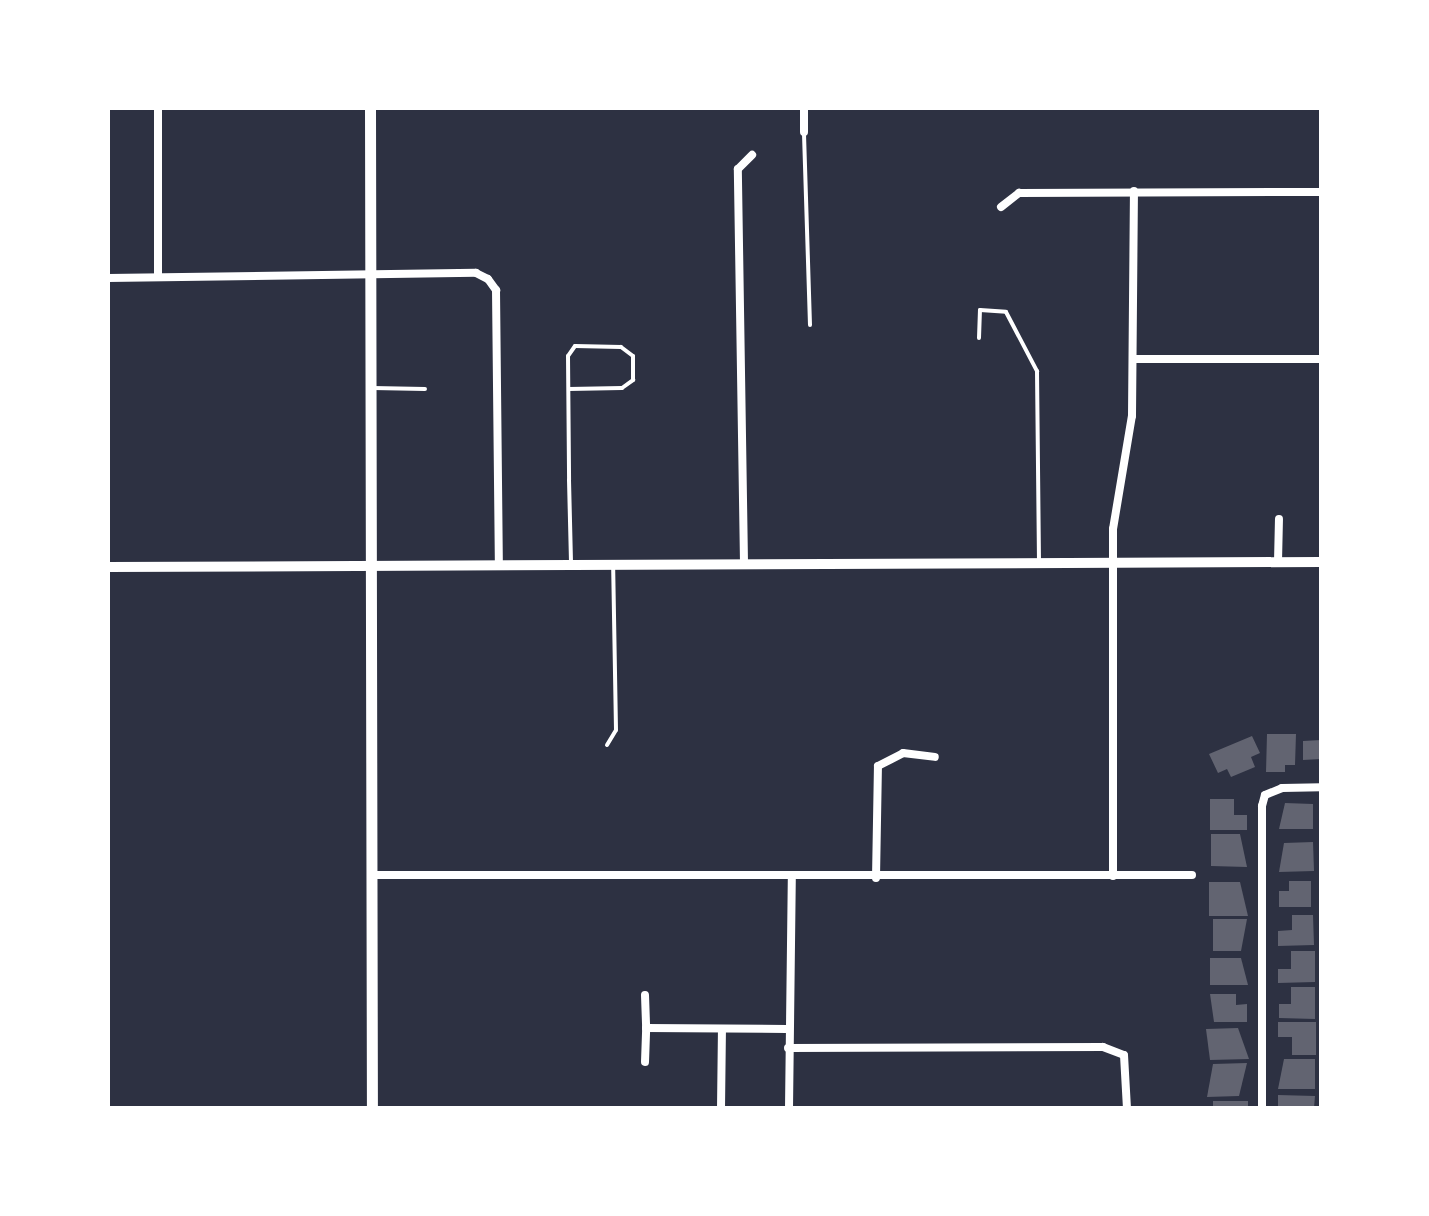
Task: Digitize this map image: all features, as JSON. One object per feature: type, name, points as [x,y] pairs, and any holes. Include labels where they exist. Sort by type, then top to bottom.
[{"type":"main road","points":[[370,108],[374,564],[372,1108]]},
{"type":"street","points":[[158,108],[158,277]]},
{"type":"street","points":[[804,108],[804,132]]},
{"type":"street","points":[[744,563],[738,169],[752,155]]},
{"type":"street","points":[[1113,876],[1115,490],[1132,416],[1135,359],[1134,191]]},
{"type":"street","points":[[1001,207],[1019,193],[1321,192]]},
{"type":"street","points":[[108,278],[476,273],[496,290],[499,564]]},
{"type":"street","points":[[1135,359],[1321,359]]},
{"type":"street","points":[[1278,562],[1279,519]]},
{"type":"street","points":[[108,567],[1321,562]]},
{"type":"street","points":[[876,878],[878,766],[903,753],[935,757]]},
{"type":"street","points":[[1262,1108],[1262,806],[1265,795],[1282,788],[1321,787]]},
{"type":"street","points":[[372,875],[876,878],[1192,875]]},
{"type":"street","points":[[789,1108],[787,1029],[792,877]]},
{"type":"street","points":[[645,995],[645,1062]]},
{"type":"street","points":[[646,1028],[787,1029]]},
{"type":"street","points":[[721,1108],[722,1030]]},
{"type":"street","points":[[788,1048],[1103,1047],[1124,1055],[1127,1108]]},
{"type":"lane","points":[[804,132],[810,325]]},
{"type":"lane","points":[[979,338],[980,310],[1006,312],[1037,371],[1039,562]]},
{"type":"lane","points":[[569,389],[622,388],[633,380],[633,356],[621,347],[575,346],[569,389],[571,564]]},
{"type":"lane","points":[[373,388],[425,389]]},
{"type":"lane","points":[[607,745],[616,730],[613,564]]},
{"type":"building","points":[[1267,734],[1296,734],[1295,765],[1285,765],[1285,772],[1266,772]]},
{"type":"building","points":[[1252,736],[1260,753],[1251,757],[1255,767],[1231,777],[1227,769],[1218,773],[1209,754]]},
{"type":"building","points":[[1321,740],[1321,759],[1303,760],[1303,741]]},
{"type":"building","points":[[1210,799],[1234,799],[1234,815],[1247,815],[1247,830],[1210,830]]},
{"type":"building","points":[[1285,803],[1313,804],[1313,829],[1279,829]]},
{"type":"building","points":[[1211,834],[1240,834],[1247,867],[1211,866]]},
{"type":"building","points":[[1313,842],[1314,871],[1279,872],[1284,843]]},
{"type":"building","points":[[1289,881],[1311,881],[1311,907],[1279,907],[1279,891],[1289,891]]},
{"type":"building","points":[[1209,882],[1240,882],[1248,916],[1209,916]]},
{"type":"building","points":[[1292,915],[1313,915],[1314,945],[1278,946],[1278,931],[1292,930]]},
{"type":"building","points":[[1213,919],[1247,919],[1241,951],[1213,951]]},
{"type":"building","points":[[1291,951],[1315,951],[1315,982],[1278,983],[1278,969],[1291,969]]},
{"type":"building","points":[[1210,958],[1241,958],[1248,985],[1210,985]]},
{"type":"building","points":[[1291,987],[1315,987],[1315,1019],[1279,1018],[1279,1004],[1291,1004]]},
{"type":"building","points":[[1210,994],[1236,994],[1236,1005],[1247,1004],[1247,1022],[1214,1022]]},
{"type":"building","points":[[1278,1022],[1316,1022],[1316,1055],[1292,1055],[1292,1037],[1278,1037]]},
{"type":"building","points":[[1238,1028],[1249,1059],[1210,1060],[1206,1029]]},
{"type":"building","points":[[1284,1059],[1315,1059],[1315,1089],[1278,1089]]},
{"type":"building","points":[[1247,1063],[1239,1096],[1207,1097],[1213,1064]]},
{"type":"building","points":[[1278,1095],[1315,1096],[1314,1108],[1278,1108]]},
{"type":"building","points":[[1213,1101],[1248,1101],[1248,1108],[1213,1108]]}]
